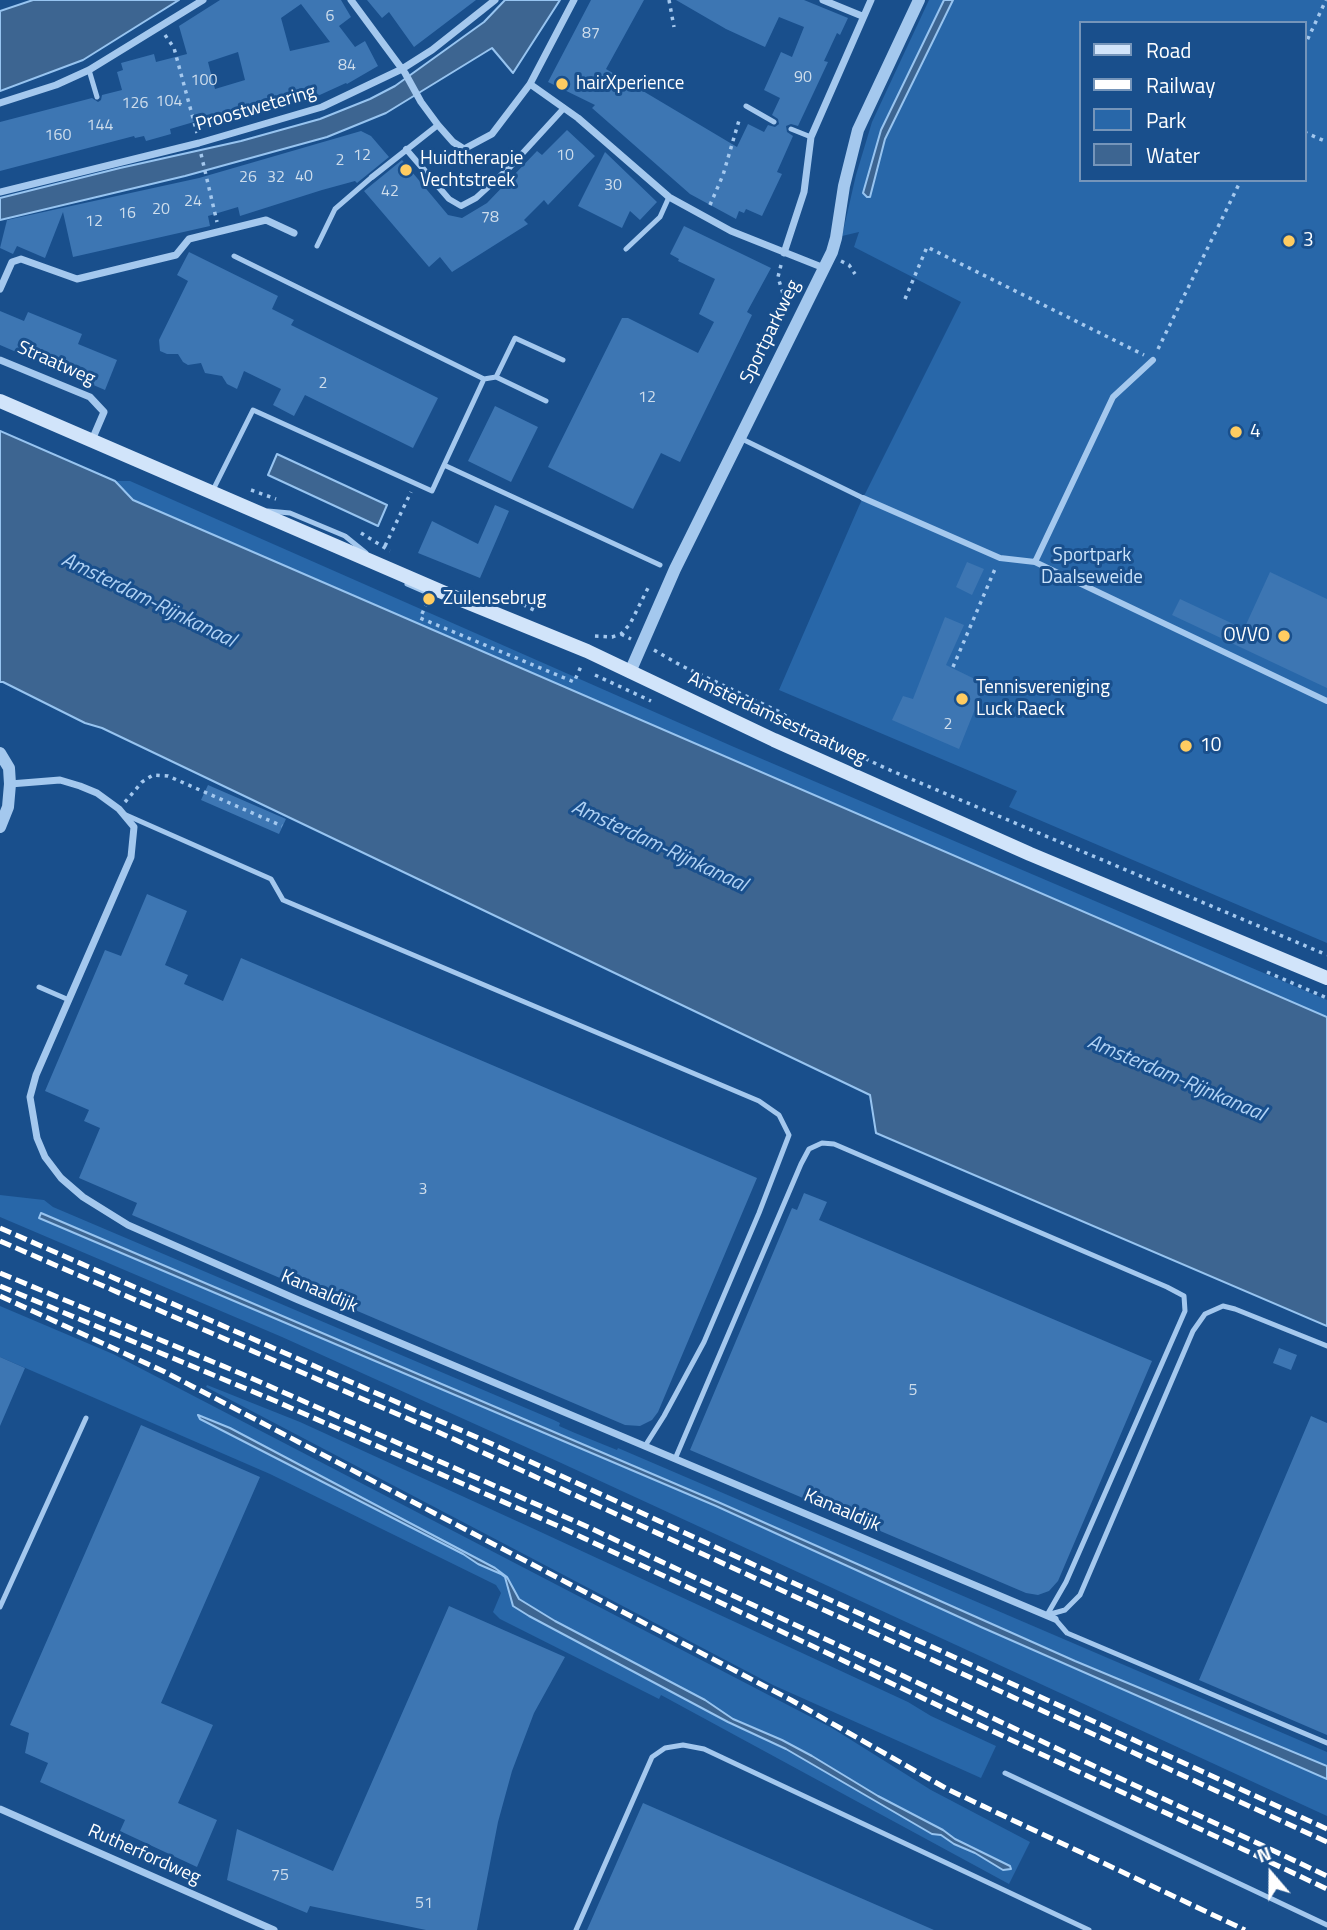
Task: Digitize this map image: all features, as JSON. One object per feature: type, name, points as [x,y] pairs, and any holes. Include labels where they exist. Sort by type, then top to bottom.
[{"type":"main road","points":[[0,401],[212,492]]},
{"type":"main road","name":"Amsterdamsestraatweg","points":[[212,492],[447,594],[587,651],[774,740],[1030,854],[1327,978]]},
{"type":"street","points":[[0,103],[56,85],[89,70],[203,0]]},
{"type":"street","points":[[351,0],[403,71],[421,102],[453,142],[464,149],[492,134],[530,84],[574,0]]},
{"type":"street","name":"Proostwetering","points":[[0,192],[199,143],[322,107],[403,71],[495,0]]},
{"type":"street","points":[[823,0],[862,16]]},
{"type":"street","name":"Sportparkweg","points":[[784,253],[804,192],[811,137],[871,0]]},
{"type":"street","name":"Sportparkweg","points":[[630,672],[676,569],[824,268],[836,238],[844,187],[858,130],[919,0]]},
{"type":"street","points":[[530,84],[564,108],[669,197],[731,231],[824,268]]},
{"type":"street","points":[[406,149],[449,199],[461,206],[476,198],[509,168],[564,108]]},
{"type":"street","points":[[372,177],[439,125]]},
{"type":"street","points":[[0,289],[12,262],[21,259],[77,279],[176,256],[189,239],[266,220],[294,233]]},
{"type":"street","name":"Straatweg","points":[[0,360],[90,397],[104,412],[92,440]]},
{"type":"street","points":[[1035,562],[1113,397],[1153,360]]},
{"type":"street","points":[[863,498],[1000,558],[1035,562],[1327,701]]},
{"type":"street","points":[[0,752],[9,768],[10,784],[8,807],[0,827]]},
{"type":"street","points":[[10,784],[60,780],[97,793],[121,811]]},
{"type":"street","name":"Kanaaldijk","points":[[121,811],[134,827],[131,857],[36,1075],[30,1097],[37,1138],[45,1157],[61,1178],[83,1197],[121,1221],[166,1242],[1051,1617]]},
{"type":"street","name":"Rutherfordweg","points":[[0,1809],[274,1930]]},
{"type":"lane","points":[[89,70],[97,97]]},
{"type":"lane","points":[[746,106],[774,122]]},
{"type":"lane","points":[[791,129],[811,137]]},
{"type":"lane","points":[[317,246],[335,209],[372,177]]},
{"type":"lane","points":[[626,249],[660,217],[669,197]]},
{"type":"lane","points":[[234,256],[484,379],[496,377],[546,401]]},
{"type":"lane","points":[[496,377],[514,338],[563,360]]},
{"type":"lane","points":[[212,492],[253,410],[432,491],[484,379]]},
{"type":"lane","points":[[740,438],[863,498]]},
{"type":"lane","points":[[444,465],[660,565]]},
{"type":"lane","points":[[121,811],[271,879],[283,900],[759,1101],[779,1115],[789,1135],[759,1213],[704,1342],[645,1446]]},
{"type":"lane","points":[[39,987],[68,1000]]},
{"type":"lane","points":[[675,1459],[801,1164],[809,1149],[822,1143],[834,1144],[1184,1296],[1185,1311],[1051,1617]]},
{"type":"lane","points":[[1051,1617],[1065,1610],[1080,1595],[1193,1331],[1205,1314],[1223,1306],[1235,1309],[1327,1346]]},
{"type":"lane","points":[[0,1607],[86,1418]]},
{"type":"lane","points":[[1051,1617],[1067,1633],[1327,1743]]},
{"type":"lane","points":[[576,1930],[652,1757],[665,1748],[683,1745],[704,1749],[1089,1930]]},
{"type":"lane","points":[[1005,1773],[1327,1925]]},
{"type":"path","points":[[669,0],[674,27]]},
{"type":"path","points":[[1306,43],[1326,0]]},
{"type":"path","points":[[174,48],[197,133]]},
{"type":"path","points":[[705,217],[723,175],[741,116]]},
{"type":"path","points":[[1306,133],[1327,142]]},
{"type":"path","points":[[200,147],[220,231]]},
{"type":"path","points":[[905,299],[928,247],[1153,360],[1240,182]]},
{"type":"path","points":[[784,253],[778,277],[786,304],[785,313]]},
{"type":"path","points":[[385,546],[415,483]]},
{"type":"path","points":[[953,667],[1000,558]]},
{"type":"path","points":[[621,634],[630,624],[660,565]]},
{"type":"path","points":[[429,599],[420,618],[574,682],[594,635],[603,637],[621,634],[780,712],[806,730],[885,768],[1327,955]]},
{"type":"path","points":[[121,811],[142,782],[153,775],[169,776],[282,826]]},
{"type":"green space","name":"Sportpark Daalseweide","points":[[929,0],[944,0],[881,130],[867,197],[870,197],[885,139],[953,0],[1327,0],[1327,943],[1009,807],[1017,791],[779,690],[859,506],[961,302],[854,247],[859,232],[842,236],[872,122]]},
{"type":"green space","points":[[115,481],[130,481],[734,747],[1327,1000],[1327,1017],[133,500]]},
{"type":"green space","points":[[0,1195],[44,1200],[53,1207],[554,1420],[560,1423],[559,1426],[575,1433],[617,1450],[618,1448],[1327,1752],[1327,1766],[1075,1661],[718,1502],[41,1214],[716,1506],[981,1627],[1327,1779],[1327,1816],[559,1462],[282,1337],[0,1217]]},
{"type":"green space","points":[[0,1306],[113,1354],[832,1728],[931,1790],[1030,1842],[1009,1884],[661,1695],[659,1699],[500,1619],[493,1612],[501,1593],[496,1585],[270,1474],[0,1357]],"holes":[[[198,1416],[230,1428],[496,1568],[507,1577],[519,1599],[555,1621],[705,1700],[733,1719],[812,1756],[955,1839],[1010,1866],[1003,1870],[941,1835],[932,1834],[786,1749],[728,1722],[529,1616],[513,1606],[505,1577],[501,1574]]]},
{"type":"green space","points":[[207,1385],[300,1422],[532,1528],[908,1702],[931,1716],[996,1746],[981,1778],[773,1685],[206,1387]]},
{"type":"water","points":[[33,0],[179,0],[83,60],[0,91],[0,11]]},
{"type":"water","points":[[505,0],[560,0],[513,73],[492,48],[386,113],[327,137],[185,176],[0,220],[0,198],[241,141],[320,119],[370,99],[395,86],[484,22]]},
{"type":"water","points":[[944,0],[953,0],[885,139],[870,197],[867,197],[863,193],[881,130]]},
{"type":"water","name":"Amsterdam-Rijnkanaal","points":[[0,431],[115,481],[133,500],[1327,1017],[1327,1326],[876,1133],[870,1095],[102,728],[85,723],[0,682]]},
{"type":"water","points":[[277,454],[387,505],[378,526],[268,475]]},
{"type":"water","points":[[41,1213],[718,1502],[1075,1661],[1327,1766],[1327,1779],[981,1627],[716,1506],[39,1218]]},
{"type":"water","points":[[198,1415],[230,1428],[495,1568],[507,1577],[519,1599],[555,1621],[705,1700],[733,1719],[812,1756],[878,1796],[1010,1866],[1011,1869],[1003,1870],[941,1835],[932,1834],[786,1749],[728,1722],[529,1616],[513,1606],[505,1577],[501,1574],[200,1419]]},
{"type":"building","points":[[220,0],[341,0],[351,17],[339,26],[355,47],[365,41],[378,66],[347,84],[311,99],[242,119],[241,116],[205,125],[204,119],[170,129],[171,134],[146,141],[144,136],[134,136],[0,171],[0,122],[92,98],[98,102],[102,95],[122,90],[117,72],[123,70],[121,63],[154,54],[156,62],[187,54],[179,26]],"holes":[[[301,4],[330,42],[290,51],[281,18]],[[238,52],[245,80],[215,89],[208,62]]]},
{"type":"building","points":[[367,0],[476,0],[414,47],[389,12],[382,18]]},
{"type":"building","points":[[591,0],[644,0],[606,69],[737,147],[748,124],[764,132],[768,125],[775,127],[779,124],[778,119],[772,115],[780,98],[764,90],[781,52],[792,57],[804,27],[779,17],[765,47],[726,29],[676,0],[804,0],[848,18],[840,35],[837,33],[824,61],[828,62],[798,126],[786,126],[787,132],[793,136],[777,172],[782,174],[762,216],[746,209],[744,213],[739,211],[736,219],[690,194],[592,108],[595,105],[548,82]]},
{"type":"building","points":[[567,130],[595,156],[548,205],[544,200],[524,220],[528,224],[452,272],[440,257],[429,267],[364,191],[402,160],[448,215],[462,218],[487,203],[537,151],[542,155]]},
{"type":"building","points":[[361,131],[371,136],[389,157],[357,183],[355,181],[322,190],[240,216],[238,207],[208,216],[210,226],[73,257],[63,212],[45,258],[17,246],[13,254],[0,248],[7,220],[199,178]]},
{"type":"building","points":[[605,152],[657,202],[640,220],[630,211],[622,228],[578,206]]},
{"type":"building","points":[[684,226],[771,268],[747,312],[752,315],[680,462],[661,453],[633,509],[548,467],[622,318],[628,318],[698,353],[714,322],[699,314],[715,279],[678,261],[679,259],[670,254]]},
{"type":"building","points":[[189,252],[278,296],[272,309],[294,320],[291,325],[438,398],[413,448],[305,395],[294,416],[273,405],[281,389],[244,371],[237,389],[227,384],[222,376],[205,373],[201,363],[188,365],[178,354],[160,351],[159,340],[188,281],[177,275]]},
{"type":"building","points":[[0,311],[24,321],[28,312],[82,334],[78,344],[117,360],[105,390],[0,345]]},
{"type":"building","points":[[495,406],[538,427],[511,482],[468,461]]},
{"type":"building","points":[[495,505],[509,511],[480,578],[418,553],[432,521],[478,544]]},
{"type":"building","points":[[967,562],[984,569],[972,595],[956,587]]},
{"type":"building","name":"OVVO","points":[[1270,572],[1327,599],[1327,688],[1172,615],[1180,599],[1244,629]]},
{"type":"building","points":[[945,617],[964,625],[946,665],[985,684],[959,749],[892,720],[903,696],[913,699]]},
{"type":"building","points":[[208,785],[286,819],[279,834],[201,800]]},
{"type":"building","points":[[147,894],[187,911],[165,965],[188,975],[184,984],[223,1001],[241,958],[757,1178],[658,1412],[652,1420],[640,1426],[625,1425],[132,1215],[137,1203],[79,1178],[100,1128],[84,1121],[89,1110],[45,1091],[105,950],[121,956]]},
{"type":"building","points":[[804,1193],[827,1202],[819,1220],[1152,1361],[1058,1581],[1049,1591],[1038,1595],[1026,1593],[690,1450],[792,1208],[797,1210]]},
{"type":"building","points":[[1279,1348],[1297,1355],[1291,1370],[1273,1363]]},
{"type":"building","points":[[0,1357],[25,1368],[0,1426]]},
{"type":"building","points":[[1311,1416],[1327,1423],[1327,1735],[1199,1680]]},
{"type":"building","points":[[141,1425],[260,1477],[161,1703],[213,1725],[178,1803],[217,1820],[197,1867],[120,1831],[125,1820],[40,1782],[48,1763],[25,1753],[29,1733],[10,1725]]},
{"type":"building","points":[[449,1606],[565,1657],[534,1713],[512,1771],[498,1822],[477,1930],[426,1930],[310,1906],[307,1913],[227,1880],[237,1829],[333,1871]]},
{"type":"building","points":[[643,1803],[934,1930],[587,1930]]},
{"type":"railway","points":[[0,1228],[490,1443],[1327,1829]]},
{"type":"railway","points":[[0,1241],[436,1431],[1327,1842]]},
{"type":"railway","points":[[0,1273],[242,1374],[588,1527],[1327,1876]]},
{"type":"railway","points":[[0,1286],[273,1400],[558,1526],[1327,1889]]},
{"type":"railway","points":[[0,1296],[165,1372],[791,1700],[949,1790],[1245,1930]]},
{"type":"place","name":"hairXperience","points":[[562,84]]},
{"type":"place","name":"Huidtherapie Vechtstreek","points":[[406,170]]},
{"type":"place","name":"3","points":[[1289,241]]},
{"type":"place","name":"4","points":[[1236,432]]},
{"type":"place","name":"Zuilensebrug","points":[[429,599]]},
{"type":"place","name":"OVVO","points":[[1284,636]]},
{"type":"place","name":"Tennisvereniging Luck Raeck","points":[[962,699]]},
{"type":"place","name":"10","points":[[1186,746]]}]
